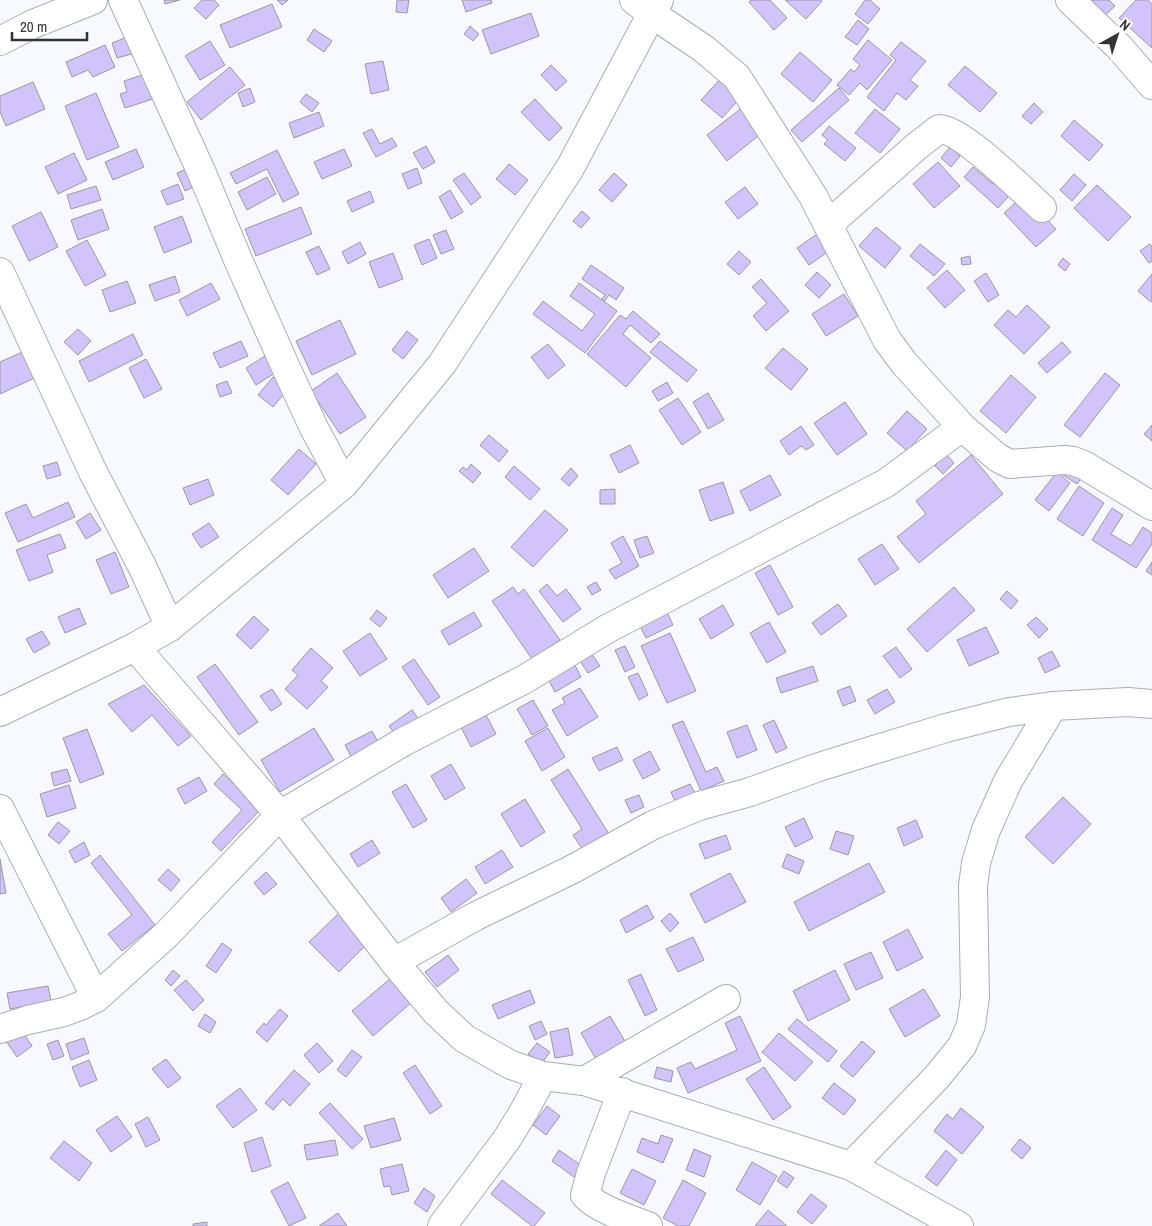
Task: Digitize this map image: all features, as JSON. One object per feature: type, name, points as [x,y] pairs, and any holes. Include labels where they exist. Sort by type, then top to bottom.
[{"type":"street","points":[[0,41],[34,24],[94,0]]},
{"type":"street","points":[[123,0],[201,171],[287,370],[314,428],[344,484]]},
{"type":"street","points":[[1070,0],[1120,48],[1152,85]]},
{"type":"street","points":[[0,712],[135,647],[170,627],[344,484],[442,364],[570,168],[649,5],[736,77],[813,196],[887,340],[910,370],[962,427],[998,458],[1010,464],[1046,460],[1073,461],[1084,465],[1152,506]]},
{"type":"street","points":[[829,224],[916,146],[939,130],[951,133],[970,145],[1042,208]]},
{"type":"street","points":[[0,272],[93,472],[142,566],[170,627]]},
{"type":"street","points":[[0,1029],[28,1020],[64,1012],[96,998],[167,934],[280,815],[403,742],[525,679],[607,629],[886,483],[962,427]]},
{"type":"street","points":[[135,647],[280,815],[394,962],[436,1012],[465,1039],[511,1066],[543,1076],[584,1081],[622,1092],[851,1166],[959,1226]]},
{"type":"street","points":[[394,962],[476,916],[570,870],[653,825],[699,806],[750,792],[816,768],[946,728],[1008,712],[1053,706],[1128,702],[1152,704]]},
{"type":"street","points":[[851,1166],[936,1078],[962,1046],[971,1025],[975,997],[973,886],[976,863],[986,830],[1008,781],[1053,706]]},
{"type":"street","points":[[0,809],[96,998]]},
{"type":"street","points":[[584,1081],[726,998]]},
{"type":"street","points":[[442,1226],[507,1139],[543,1076]]},
{"type":"street","points":[[622,1092],[591,1173],[586,1195],[589,1199],[615,1213],[648,1226]]},
{"type":"building","points":[[164,0],[180,0],[165,4]]},
{"type":"building","points":[[202,0],[214,0],[219,5],[206,19],[194,8]]},
{"type":"building","points":[[277,0],[288,0],[282,5]]},
{"type":"building","points":[[397,0],[409,0],[407,13],[396,12]]},
{"type":"building","points":[[462,0],[491,0],[492,3],[466,12]]},
{"type":"building","points":[[751,0],[770,0],[787,18],[774,30],[749,2]]},
{"type":"building","points":[[785,0],[821,0],[822,1],[806,19]]},
{"type":"building","points":[[865,0],[870,0],[880,9],[868,24],[855,14]]},
{"type":"building","points":[[1082,0],[1109,0],[1115,6],[1101,19]]},
{"type":"building","points":[[1136,0],[1148,0],[1152,4],[1152,48],[1119,18]]},
{"type":"building","points":[[272,4],[282,27],[230,48],[220,25]]},
{"type":"building","points":[[531,13],[539,36],[491,54],[482,30]]},
{"type":"building","points":[[858,20],[869,29],[857,45],[845,37]]},
{"type":"building","points":[[470,26],[479,34],[473,41],[464,34]]},
{"type":"building","points":[[314,29],[332,41],[324,52],[307,40]]},
{"type":"building","points":[[127,37],[132,54],[117,58],[112,43]]},
{"type":"building","points":[[868,40],[892,60],[867,90],[860,83],[849,95],[837,85],[851,69],[854,72],[860,65],[853,59]]},
{"type":"building","points":[[210,41],[225,65],[200,80],[185,56]]},
{"type":"building","points":[[901,42],[926,61],[910,80],[918,86],[906,100],[897,93],[884,111],[867,97],[896,60],[890,55]]},
{"type":"building","points":[[105,45],[115,67],[93,77],[88,70],[72,77],[66,62]]},
{"type":"building","points":[[800,52],[832,80],[813,102],[781,74]]},
{"type":"building","points":[[383,61],[389,90],[371,94],[365,64]]},
{"type":"building","points":[[551,65],[567,81],[556,91],[541,75]]},
{"type":"building","points":[[965,66],[997,93],[980,112],[948,85]]},
{"type":"building","points":[[230,67],[245,85],[201,120],[187,102]]},
{"type":"building","points":[[148,73],[156,98],[125,108],[120,94],[127,92],[124,81]]},
{"type":"building","points":[[723,76],[743,95],[722,118],[701,100]]},
{"type":"building","points":[[33,82],[45,109],[6,126],[0,112],[0,96]]},
{"type":"building","points":[[250,88],[255,102],[243,107],[238,93]]},
{"type":"building","points":[[839,88],[849,100],[802,142],[791,130]]},
{"type":"building","points":[[96,93],[119,147],[87,160],[65,106]]},
{"type":"building","points":[[306,94],[319,103],[312,112],[300,102]]},
{"type":"building","points":[[535,99],[562,128],[549,141],[521,112]]},
{"type":"building","points":[[1034,103],[1043,112],[1031,124],[1022,116]]},
{"type":"building","points":[[743,107],[763,132],[727,161],[707,135]]},
{"type":"building","points":[[875,109],[900,129],[880,153],[855,133]]},
{"type":"building","points":[[319,112],[324,126],[294,138],[289,123]]},
{"type":"building","points":[[1074,120],[1103,145],[1089,161],[1061,136]]},
{"type":"building","points":[[829,126],[856,148],[845,161],[824,144],[828,140],[822,135]]},
{"type":"building","points":[[372,129],[380,144],[392,138],[397,146],[376,157],[363,133]]},
{"type":"building","points":[[426,146],[435,162],[423,169],[413,153]]},
{"type":"building","points":[[950,147],[960,156],[951,167],[941,158]]},
{"type":"building","points":[[136,149],[144,167],[113,180],[105,162]]},
{"type":"building","points":[[344,149],[352,166],[322,179],[314,162]]},
{"type":"building","points":[[277,150],[299,194],[283,202],[267,169],[236,184],[230,173]]},
{"type":"building","points":[[74,153],[87,180],[58,194],[45,167]]},
{"type":"building","points":[[938,162],[960,186],[934,208],[913,184]]},
{"type":"building","points":[[509,164],[528,180],[515,195],[496,179]]},
{"type":"building","points":[[973,167],[993,184],[1002,174],[1017,187],[998,208],[964,177]]},
{"type":"building","points":[[189,168],[198,185],[185,191],[177,173]]},
{"type":"building","points":[[417,168],[422,183],[408,189],[402,174]]},
{"type":"building","points":[[464,173],[481,197],[471,205],[453,180]]},
{"type":"building","points":[[614,173],[627,185],[612,202],[599,190]]},
{"type":"building","points":[[1074,174],[1086,185],[1072,201],[1060,190]]},
{"type":"building","points":[[267,177],[276,194],[247,210],[238,192]]},
{"type":"building","points":[[178,184],[184,199],[167,205],[161,191]]},
{"type":"building","points":[[1097,185],[1131,217],[1108,241],[1074,208]]},
{"type":"building","points":[[96,186],[101,200],[71,209],[67,195]]},
{"type":"building","points":[[745,187],[758,204],[738,219],[725,202]]},
{"type":"building","points":[[450,190],[463,212],[451,219],[439,197]]},
{"type":"building","points":[[370,191],[374,202],[352,212],[347,201]]},
{"type":"building","points":[[1024,195],[1056,229],[1036,247],[1004,213]]},
{"type":"building","points":[[301,207],[312,234],[256,256],[245,229]]},
{"type":"building","points":[[102,209],[109,229],[78,240],[71,220]]},
{"type":"building","points":[[582,211],[590,218],[581,228],[573,221]]},
{"type":"building","points":[[41,212],[58,247],[29,261],[12,226]]},
{"type":"building","points":[[182,216],[192,242],[164,253],[154,227]]},
{"type":"building","points":[[876,227],[901,248],[885,268],[859,246]]},
{"type":"building","points":[[446,230],[454,249],[441,254],[433,235]]},
{"type":"building","points":[[817,234],[829,251],[809,265],[797,248]]},
{"type":"building","points":[[429,239],[437,258],[422,265],[414,245]]},
{"type":"building","points":[[87,240],[106,275],[85,286],[66,251]]},
{"type":"building","points":[[360,242],[366,254],[348,264],[342,252]]},
{"type":"building","points":[[920,244],[945,264],[934,276],[910,256]]},
{"type":"building","points":[[1150,244],[1152,247],[1152,261],[1149,263],[1140,251]]},
{"type":"building","points":[[319,246],[330,269],[317,275],[306,252]]},
{"type":"building","points":[[739,251],[751,262],[739,275],[727,264]]},
{"type":"building","points":[[393,253],[403,279],[379,288],[369,262]]},
{"type":"building","points":[[970,256],[971,264],[962,265],[961,258]]},
{"type":"building","points":[[1063,258],[1070,264],[1065,271],[1058,265]]},
{"type":"building","points":[[591,265],[624,288],[616,300],[609,295],[604,302],[602,299],[605,295],[582,279]]},
{"type":"building","points":[[947,270],[965,290],[945,308],[927,288]]},
{"type":"building","points":[[817,272],[831,285],[819,298],[805,285]]},
{"type":"building","points":[[986,273],[999,295],[988,302],[974,281]]},
{"type":"building","points":[[1152,274],[1152,300],[1151,302],[1138,291]]},
{"type":"building","points":[[175,276],[180,292],[155,301],[149,285]]},
{"type":"building","points":[[761,279],[789,311],[766,331],[753,316],[767,303],[752,287]]},
{"type":"building","points":[[127,281],[136,303],[110,312],[102,290]]},
{"type":"building","points":[[211,283],[220,299],[187,316],[179,300]]},
{"type":"building","points":[[579,283],[617,311],[585,353],[533,314],[543,301],[582,331],[595,314],[570,296]]},
{"type":"building","points":[[844,294],[858,316],[826,336],[812,314]]},
{"type":"building","points":[[1027,305],[1050,327],[1024,354],[994,325],[1008,310],[1016,317]]},
{"type":"building","points":[[633,311],[660,334],[651,343],[630,325],[623,334],[651,358],[626,387],[587,354],[620,315],[626,319]]},
{"type":"building","points":[[340,320],[356,354],[312,375],[296,341]]},
{"type":"building","points":[[78,329],[91,341],[78,355],[64,342]]},
{"type":"building","points":[[407,331],[418,340],[403,359],[392,350]]},
{"type":"building","points":[[133,334],[143,355],[89,382],[79,361]]},
{"type":"building","points":[[241,341],[248,356],[220,368],[213,353]]},
{"type":"building","points":[[660,341],[697,370],[687,382],[650,352]]},
{"type":"building","points":[[1062,342],[1071,352],[1047,373],[1038,363]]},
{"type":"building","points":[[548,344],[565,365],[548,379],[531,357]]},
{"type":"building","points":[[783,348],[808,369],[791,390],[765,368]]},
{"type":"building","points":[[27,350],[39,376],[0,394],[0,362]]},
{"type":"building","points":[[265,356],[275,373],[256,385],[246,368]]},
{"type":"building","points":[[146,359],[162,389],[144,398],[129,368]]},
{"type":"building","points":[[337,373],[366,417],[340,434],[311,391]]},
{"type":"building","points":[[1105,373],[1120,385],[1080,437],[1064,425]]},
{"type":"building","points":[[1011,375],[1036,397],[1006,433],[980,411]]},
{"type":"building","points":[[273,377],[288,389],[273,407],[258,395]]},
{"type":"building","points":[[227,381],[232,393],[220,397],[216,385]]},
{"type":"building","points":[[667,382],[673,393],[658,401],[652,391]]},
{"type":"building","points":[[708,393],[724,420],[708,429],[693,402]]},
{"type":"building","points":[[678,398],[701,432],[682,445],[659,410]]},
{"type":"building","points":[[845,402],[867,434],[837,455],[814,423]]},
{"type":"building","points":[[907,411],[927,429],[907,451],[887,433]]},
{"type":"building","points":[[1152,425],[1152,441],[1144,434]]},
{"type":"building","points":[[801,426],[814,445],[806,450],[801,446],[789,455],[780,441]]},
{"type":"building","points":[[489,435],[508,451],[499,462],[480,445]]},
{"type":"building","points":[[630,445],[639,463],[619,473],[610,455]]},
{"type":"building","points":[[299,449],[316,464],[288,495],[271,480]]},
{"type":"building","points":[[946,454],[954,463],[943,474],[935,466]]},
{"type":"building","points":[[971,455],[1003,494],[919,563],[897,537],[926,514],[916,501]]},
{"type":"building","points":[[57,462],[61,475],[47,479],[43,466]]},
{"type":"building","points":[[471,464],[481,473],[473,483],[459,471],[463,467],[467,470]]},
{"type":"building","points":[[514,466],[540,489],[530,500],[505,477]]},
{"type":"building","points":[[1069,466],[1083,476],[1077,484],[1063,475]]},
{"type":"building","points":[[571,468],[578,476],[569,486],[561,479]]},
{"type":"building","points":[[1057,472],[1070,483],[1049,511],[1035,500]]},
{"type":"building","points":[[770,475],[781,495],[750,511],[740,491]]},
{"type":"building","points":[[208,479],[214,495],[190,505],[183,488]]},
{"type":"building","points":[[723,482],[734,513],[710,521],[699,490]]},
{"type":"building","points":[[1079,486],[1104,503],[1083,536],[1057,519]]},
{"type":"building","points":[[615,489],[615,504],[600,504],[600,490]]},
{"type":"building","points":[[68,502],[75,517],[18,542],[5,513],[26,504],[33,518]]},
{"type":"building","points":[[1112,508],[1123,515],[1111,534],[1131,546],[1143,527],[1152,533],[1152,544],[1136,568],[1092,540]]},
{"type":"building","points":[[545,510],[568,530],[533,567],[511,547]]},
{"type":"building","points":[[90,513],[101,530],[86,539],[76,522]]},
{"type":"building","points":[[209,523],[219,537],[201,548],[192,534]]},
{"type":"building","points":[[60,534],[66,548],[47,555],[53,572],[29,581],[16,550]]},
{"type":"building","points":[[623,536],[639,566],[615,579],[609,570],[622,563],[611,543]]},
{"type":"building","points":[[647,536],[654,553],[640,558],[634,540]]},
{"type":"building","points":[[882,544],[899,569],[875,585],[858,559]]},
{"type":"building","points":[[474,548],[489,571],[448,598],[433,575]]},
{"type":"building","points":[[115,552],[129,587],[111,594],[96,560]]},
{"type":"building","points":[[1152,562],[1152,575],[1146,571]]},
{"type":"building","points":[[770,565],[793,607],[778,615],[755,573]]},
{"type":"building","points":[[596,582],[601,590],[592,595],[587,587]]},
{"type":"building","points":[[547,584],[557,596],[566,589],[581,609],[563,622],[539,591]]},
{"type":"building","points":[[513,587],[518,594],[524,589],[560,640],[532,659],[492,601]]},
{"type":"building","points":[[954,587],[975,610],[927,652],[907,629]]},
{"type":"building","points":[[1007,591],[1018,601],[1011,609],[1000,599]]},
{"type":"building","points":[[838,604],[847,616],[821,635],[812,623]]},
{"type":"building","points":[[723,605],[734,625],[711,639],[699,619]]},
{"type":"building","points":[[664,606],[673,625],[646,638],[639,624]]},
{"type":"building","points":[[79,608],[86,624],[65,633],[58,617]]},
{"type":"building","points":[[377,610],[387,618],[380,627],[370,619]]},
{"type":"building","points":[[474,612],[482,626],[449,645],[441,631]]},
{"type":"building","points":[[254,616],[269,630],[251,649],[236,635]]},
{"type":"building","points":[[1036,617],[1048,629],[1039,638],[1027,625]]},
{"type":"building","points":[[769,622],[786,652],[767,663],[750,633]]},
{"type":"building","points":[[986,627],[999,653],[969,666],[957,640]]},
{"type":"building","points":[[42,631],[50,644],[34,653],[26,639]]},
{"type":"building","points":[[370,633],[387,659],[360,676],[343,651]]},
{"type":"building","points":[[670,633],[696,691],[667,703],[641,646]]},
{"type":"building","points":[[625,646],[635,667],[625,672],[615,650]]},
{"type":"building","points":[[896,647],[912,669],[900,678],[883,656]]},
{"type":"building","points":[[311,648],[333,668],[321,681],[328,687],[307,709],[285,689],[298,675],[292,670]]},
{"type":"building","points":[[1052,651],[1060,666],[1045,673],[1038,658]]},
{"type":"building","points":[[591,653],[600,666],[588,673],[580,661]]},
{"type":"building","points":[[414,659],[440,697],[428,705],[402,667]]},
{"type":"building","points":[[574,663],[581,677],[555,692],[547,677]]},
{"type":"building","points":[[215,664],[258,722],[239,735],[197,677]]},
{"type":"building","points":[[813,666],[818,681],[781,693],[776,678]]},
{"type":"building","points":[[638,673],[648,695],[639,700],[628,677]]},
{"type":"building","points":[[144,685],[191,736],[178,746],[152,715],[132,732],[108,704]]},
{"type":"building","points":[[850,686],[856,701],[843,706],[837,691]]},
{"type":"building","points":[[580,688],[598,717],[567,736],[552,710],[565,703],[562,698]]},
{"type":"building","points":[[272,689],[282,704],[271,711],[260,696]]},
{"type":"building","points":[[887,689],[895,702],[875,714],[867,700]]},
{"type":"building","points":[[533,700],[548,726],[532,735],[517,709]]},
{"type":"building","points":[[412,710],[420,721],[397,737],[389,726]]},
{"type":"building","points":[[485,713],[496,734],[471,747],[460,725]]},
{"type":"building","points":[[774,720],[787,748],[776,753],[763,725]]},
{"type":"building","points":[[683,721],[706,772],[717,767],[724,781],[701,791],[672,725]]},
{"type":"building","points":[[747,725],[757,750],[737,758],[727,732]]},
{"type":"building","points":[[314,728],[334,760],[280,792],[261,760]]},
{"type":"building","points":[[548,728],[565,757],[542,771],[525,741]]},
{"type":"building","points":[[87,729],[104,774],[80,783],[63,738]]},
{"type":"building","points":[[372,731],[379,744],[352,758],[345,745]]},
{"type":"building","points":[[617,747],[623,760],[599,771],[592,758]]},
{"type":"building","points":[[650,751],[660,770],[643,779],[633,760]]},
{"type":"building","points":[[451,764],[465,788],[445,800],[431,776]]},
{"type":"building","points":[[67,769],[71,781],[54,786],[51,773]]},
{"type":"building","points":[[568,769],[609,834],[583,850],[573,835],[582,829],[551,780]]},
{"type":"building","points":[[223,774],[261,809],[221,851],[212,842],[242,810],[214,784]]},
{"type":"building","points":[[199,777],[207,791],[185,804],[177,789]]},
{"type":"building","points":[[406,784],[427,820],[413,828],[392,792]]},
{"type":"building","points":[[690,784],[698,799],[678,808],[671,792]]},
{"type":"building","points":[[69,785],[76,808],[47,817],[40,794]]},
{"type":"building","points":[[639,795],[644,807],[631,813],[625,800]]},
{"type":"building","points":[[1063,797],[1091,824],[1053,864],[1025,837]]},
{"type":"building","points":[[525,799],[545,832],[521,847],[501,814]]},
{"type":"building","points":[[804,818],[813,838],[795,847],[785,827]]},
{"type":"building","points":[[916,820],[923,837],[904,846],[897,828]]},
{"type":"building","points":[[58,822],[70,831],[59,844],[48,835]]},
{"type":"building","points":[[836,831],[854,836],[848,855],[830,849]]},
{"type":"building","points":[[726,835],[731,849],[705,859],[699,844]]},
{"type":"building","points":[[372,840],[380,853],[358,867],[350,854]]},
{"type":"building","points":[[84,842],[90,855],[75,863],[69,851]]},
{"type":"building","points":[[502,850],[513,867],[485,884],[475,867]]},
{"type":"building","points":[[787,854],[804,861],[799,874],[782,867]]},
{"type":"building","points":[[100,855],[155,925],[122,951],[108,934],[132,915],[91,863]]},
{"type":"building","points":[[0,859],[6,893],[0,894]]},
{"type":"building","points":[[869,863],[885,892],[809,931],[794,902]]},
{"type":"building","points":[[168,869],[180,880],[171,891],[158,880]]},
{"type":"building","points":[[266,872],[277,884],[264,895],[254,883]]},
{"type":"building","points":[[730,873],[746,902],[705,923],[690,894]]},
{"type":"building","points":[[466,879],[477,893],[451,912],[441,898]]},
{"type":"building","points":[[647,905],[654,918],[626,933],[620,920]]},
{"type":"building","points":[[340,912],[369,942],[339,972],[309,942]]},
{"type":"building","points":[[670,913],[679,923],[670,932],[661,921]]},
{"type":"building","points":[[908,929],[923,958],[897,971],[883,942]]},
{"type":"building","points":[[693,937],[704,960],[678,972],[666,949]]},
{"type":"building","points":[[222,943],[232,950],[216,973],[206,966]]},
{"type":"building","points":[[871,952],[883,978],[856,990],[844,964]]},
{"type":"building","points":[[448,955],[459,970],[437,987],[425,972]]},
{"type":"building","points":[[173,970],[180,976],[171,986],[165,980]]},
{"type":"building","points":[[835,970],[850,1000],[808,1021],[793,991]]},
{"type":"building","points":[[641,974],[657,1010],[645,1016],[628,980]]},
{"type":"building","points":[[391,978],[412,1002],[373,1036],[352,1011]]},
{"type":"building","points":[[186,980],[204,1000],[193,1011],[174,990]]},
{"type":"building","points":[[48,986],[51,1001],[10,1009],[7,993]]},
{"type":"building","points":[[924,989],[940,1016],[905,1037],[889,1009]]},
{"type":"building","points":[[530,990],[535,1003],[498,1019],[492,1005]]},
{"type":"building","points":[[280,1009],[288,1016],[267,1042],[256,1032],[264,1023],[266,1025]]},
{"type":"building","points":[[205,1014],[216,1022],[210,1033],[198,1026]]},
{"type":"building","points":[[610,1016],[631,1051],[601,1068],[581,1033]]},
{"type":"building","points":[[740,1016],[761,1061],[688,1093],[677,1068],[691,1062],[695,1069],[737,1050],[725,1023]]},
{"type":"building","points":[[797,1019],[837,1051],[828,1062],[788,1029]]},
{"type":"building","points":[[541,1021],[547,1034],[535,1040],[529,1026]]},
{"type":"building","points":[[568,1028],[573,1055],[555,1058],[550,1032]]},
{"type":"building","points":[[22,1031],[32,1046],[17,1057],[6,1041]]},
{"type":"building","points":[[779,1033],[813,1062],[795,1081],[762,1052]]},
{"type":"building","points":[[84,1038],[89,1053],[71,1060],[66,1044]]},
{"type":"building","points":[[58,1040],[64,1056],[53,1060],[47,1044]]},
{"type":"building","points":[[862,1041],[875,1052],[853,1077],[840,1066]]},
{"type":"building","points":[[317,1043],[333,1061],[319,1073],[304,1055]]},
{"type":"building","points":[[537,1043],[550,1052],[542,1063],[528,1054]]},
{"type":"building","points":[[352,1050],[362,1057],[346,1077],[337,1070]]},
{"type":"building","points":[[166,1059],[181,1078],[168,1088],[152,1069]]},
{"type":"building","points":[[89,1060],[97,1080],[80,1087],[72,1067]]},
{"type":"building","points":[[415,1065],[442,1106],[430,1114],[403,1073]]},
{"type":"building","points":[[657,1067],[673,1071],[671,1082],[654,1078]]},
{"type":"building","points":[[764,1067],[791,1107],[773,1120],[746,1079]]},
{"type":"building","points":[[294,1070],[310,1084],[290,1106],[283,1099],[273,1110],[265,1103]]},
{"type":"building","points":[[834,1083],[856,1100],[844,1115],[822,1098]]},
{"type":"building","points":[[240,1088],[257,1110],[233,1128],[216,1106]]},
{"type":"building","points":[[330,1103],[363,1139],[352,1149],[319,1113]]},
{"type":"building","points":[[547,1106],[560,1116],[546,1135],[533,1125]]},
{"type":"building","points":[[961,1108],[984,1127],[962,1154],[934,1131],[947,1114],[953,1119]]},
{"type":"building","points":[[117,1116],[132,1137],[111,1152],[96,1130]]},
{"type":"building","points":[[148,1117],[160,1140],[146,1147],[135,1124]]},
{"type":"building","points":[[394,1118],[401,1140],[371,1148],[364,1126]]},
{"type":"building","points":[[661,1135],[673,1139],[663,1163],[637,1152],[642,1138],[658,1144]]},
{"type":"building","points":[[262,1137],[271,1166],[252,1172],[244,1143]]},
{"type":"building","points":[[1020,1139],[1031,1148],[1022,1159],[1011,1150]]},
{"type":"building","points":[[335,1140],[338,1155],[307,1160],[304,1145]]},
{"type":"building","points":[[64,1141],[92,1163],[79,1181],[50,1158]]},
{"type":"building","points":[[694,1149],[711,1156],[704,1177],[686,1170]]},
{"type":"building","points":[[559,1150],[582,1166],[574,1177],[552,1161]]},
{"type":"building","points":[[946,1150],[957,1160],[937,1186],[925,1177]]},
{"type":"building","points":[[752,1162],[777,1176],[760,1205],[736,1190]]},
{"type":"building","points":[[402,1164],[409,1191],[392,1195],[390,1186],[384,1187],[380,1169]]},
{"type":"building","points":[[632,1169],[656,1181],[644,1205],[620,1193]]},
{"type":"building","points":[[784,1171],[794,1178],[787,1188],[777,1181]]},
{"type":"building","points":[[502,1180],[545,1213],[534,1226],[491,1194]]},
{"type":"building","points":[[683,1180],[706,1193],[689,1226],[678,1226],[663,1218]]},
{"type":"building","points":[[288,1182],[306,1218],[289,1226],[271,1191]]},
{"type":"building","points":[[424,1188],[435,1196],[427,1212],[414,1203]]},
{"type":"building","points":[[811,1194],[827,1206],[812,1224],[797,1212]]},
{"type":"building","points":[[768,1210],[787,1226],[755,1226]]},
{"type":"building","points":[[338,1213],[347,1226],[319,1226]]},
{"type":"building","points":[[207,1222],[207,1226],[193,1226],[193,1224]]}]
